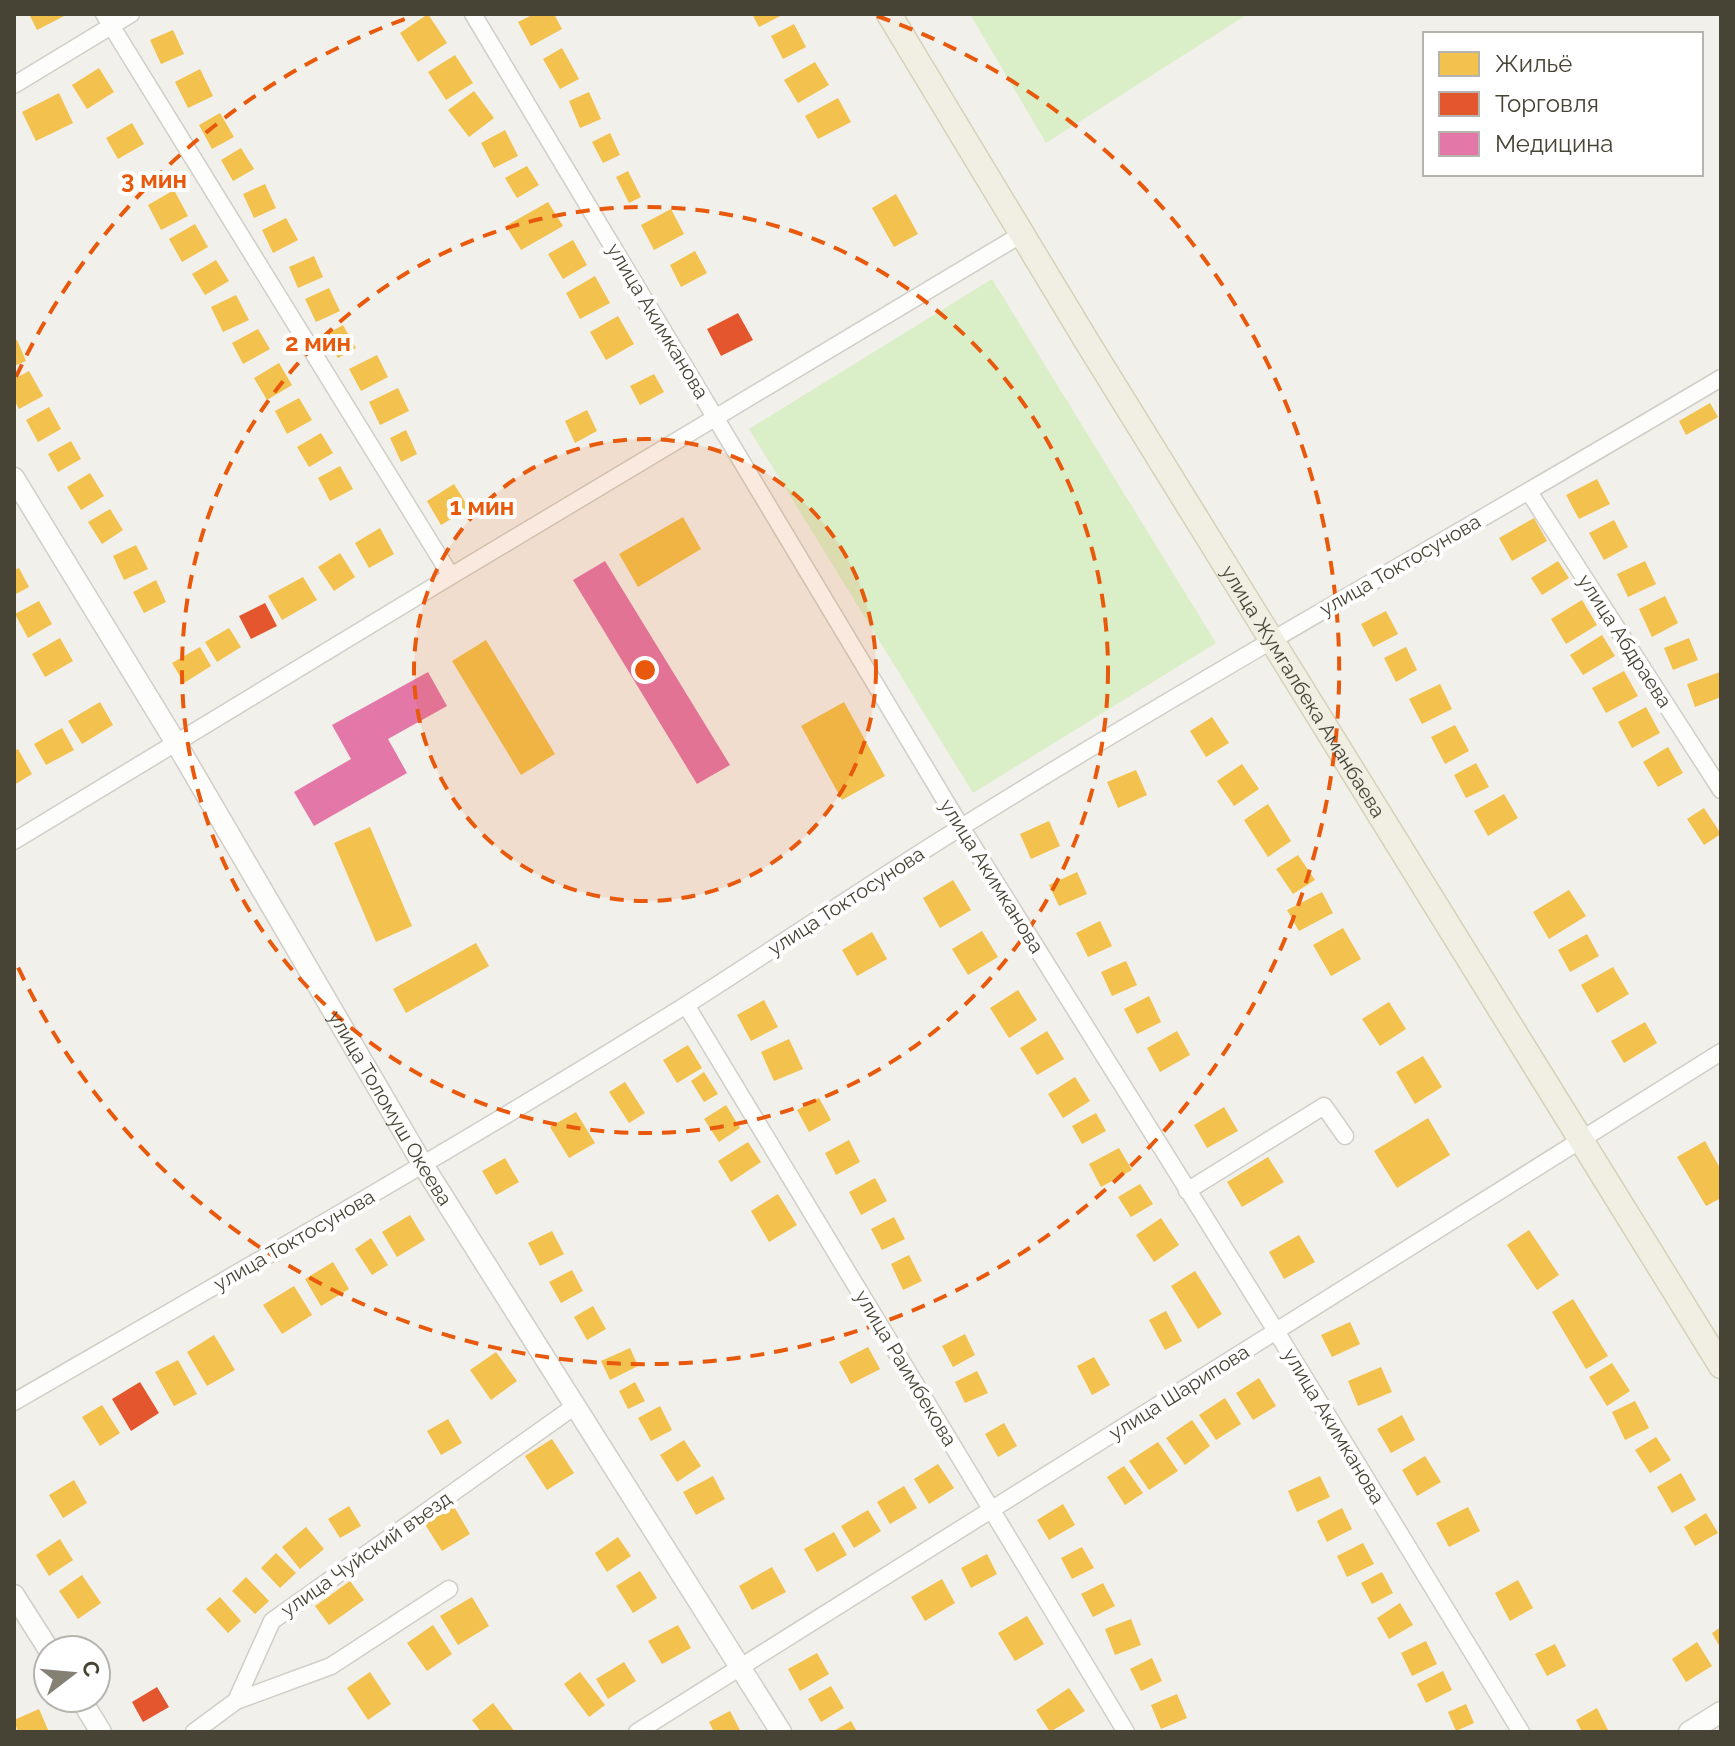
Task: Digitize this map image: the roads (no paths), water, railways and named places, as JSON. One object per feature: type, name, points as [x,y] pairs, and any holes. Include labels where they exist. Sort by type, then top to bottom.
[{"type":"main road","name":"улица Жумгалбека Аманбаева","points":[[889,14],[1721,1366]]},
{"type":"street","points":[[14,85],[108,20],[131,14]]},
{"type":"street","name":"улица Акимканова","points":[[473,14],[961,827],[1276,1331],[1521,1732]]},
{"type":"street","points":[[108,20],[451,576]]},
{"type":"street","points":[[14,841],[1022,234]]},
{"type":"street","name":"улица Токтосунова","points":[[14,1402],[423,1165],[686,1005],[961,827],[1271,639],[1721,378]]},
{"type":"street","name":"улица Толомуш Океева","points":[[14,478],[176,743],[423,1165],[781,1732]]},
{"type":"street","name":"улица Абдраева","points":[[1529,492],[1721,790]]},
{"type":"street","name":"улица Раимбекова","points":[[686,1005],[1126,1732]]},
{"type":"street","name":"улица Шарипова","points":[[637,1732],[1721,1052]]},
{"type":"street","points":[[1187,1191],[1324,1106],[1345,1136]]},
{"type":"street","name":"улица Чуйский въезд","points":[[194,1732],[236,1701],[272,1621],[575,1406]]},
{"type":"street","points":[[236,1701],[331,1666],[449,1589]]},
{"type":"street","points":[[14,1595],[39,1634]]},
{"type":"street","points":[[1689,1732],[1721,1712]]},
{"type":"street","points":[[90,1714],[101,1732]]}]
